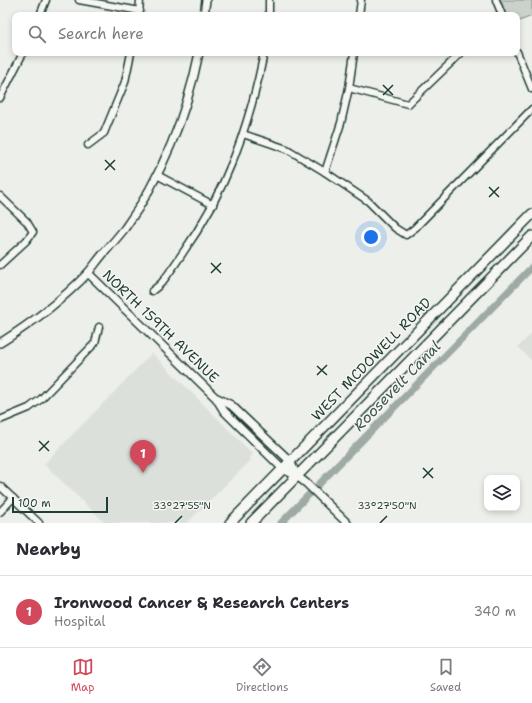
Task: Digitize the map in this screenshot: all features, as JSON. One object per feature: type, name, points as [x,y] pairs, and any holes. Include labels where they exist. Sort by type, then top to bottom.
[{"type":"main road","name":"WEST MCDOWELL ROAD","points":[[230,523],[532,214]]},
{"type":"main road","name":"WEST MCDOWELL ROAD","points":[[251,523],[532,236]]},
{"type":"street","points":[[41,12],[46,0]]},
{"type":"street","points":[[79,0],[134,12]]},
{"type":"street","points":[[139,12],[140,0]]},
{"type":"street","points":[[204,12],[206,0]]},
{"type":"street","points":[[269,0],[269,12]]},
{"type":"street","points":[[359,12],[361,0]]},
{"type":"street","points":[[496,0],[501,12]]},
{"type":"street","points":[[0,98],[21,56]]},
{"type":"street","points":[[88,144],[104,133],[125,82],[130,56]]},
{"type":"street","points":[[0,343],[45,312],[88,273],[124,229],[157,175],[186,104],[198,56]]},
{"type":"street","points":[[152,291],[162,282],[193,239],[213,205],[244,134],[263,56]]},
{"type":"street","points":[[325,172],[341,123],[349,88],[354,56]]},
{"type":"street","points":[[349,88],[408,104],[459,56]]},
{"type":"street","points":[[519,56],[532,89]]},
{"type":"street","points":[[244,134],[287,149],[325,172],[368,201],[395,228],[406,235],[415,228],[532,109]]},
{"type":"street","points":[[157,175],[213,205]]},
{"type":"street","points":[[0,196],[27,222],[33,232],[26,241],[0,265]]},
{"type":"street","name":"NORTH 159TH AVENUE","points":[[88,273],[216,398],[224,411],[283,469],[297,476],[347,523]]},
{"type":"street","points":[[0,420],[29,408],[41,399],[95,343],[99,327]]},
{"type":"street","name":"NORTH 159TH AVENUE","points":[[216,398],[231,405],[290,461],[297,476]]},
{"type":"street","points":[[0,486],[39,523]]},
{"type":"street","points":[[0,512],[13,498]]},
{"type":"shaded area","points":[[500,0],[532,0],[532,16],[520,21],[520,12],[505,12]]},
{"type":"shaded area","points":[[532,333],[532,361],[518,347]]},
{"type":"shaded area","points":[[152,353],[253,454],[250,457],[251,460],[187,523],[105,523],[44,464]]},
{"type":"waterway","name":"Roosevelt Canal","points":[[281,523],[532,267]]},
{"type":"place","name":"Ironwood Cancer & Research Centers","points":[[143,473]]}]
